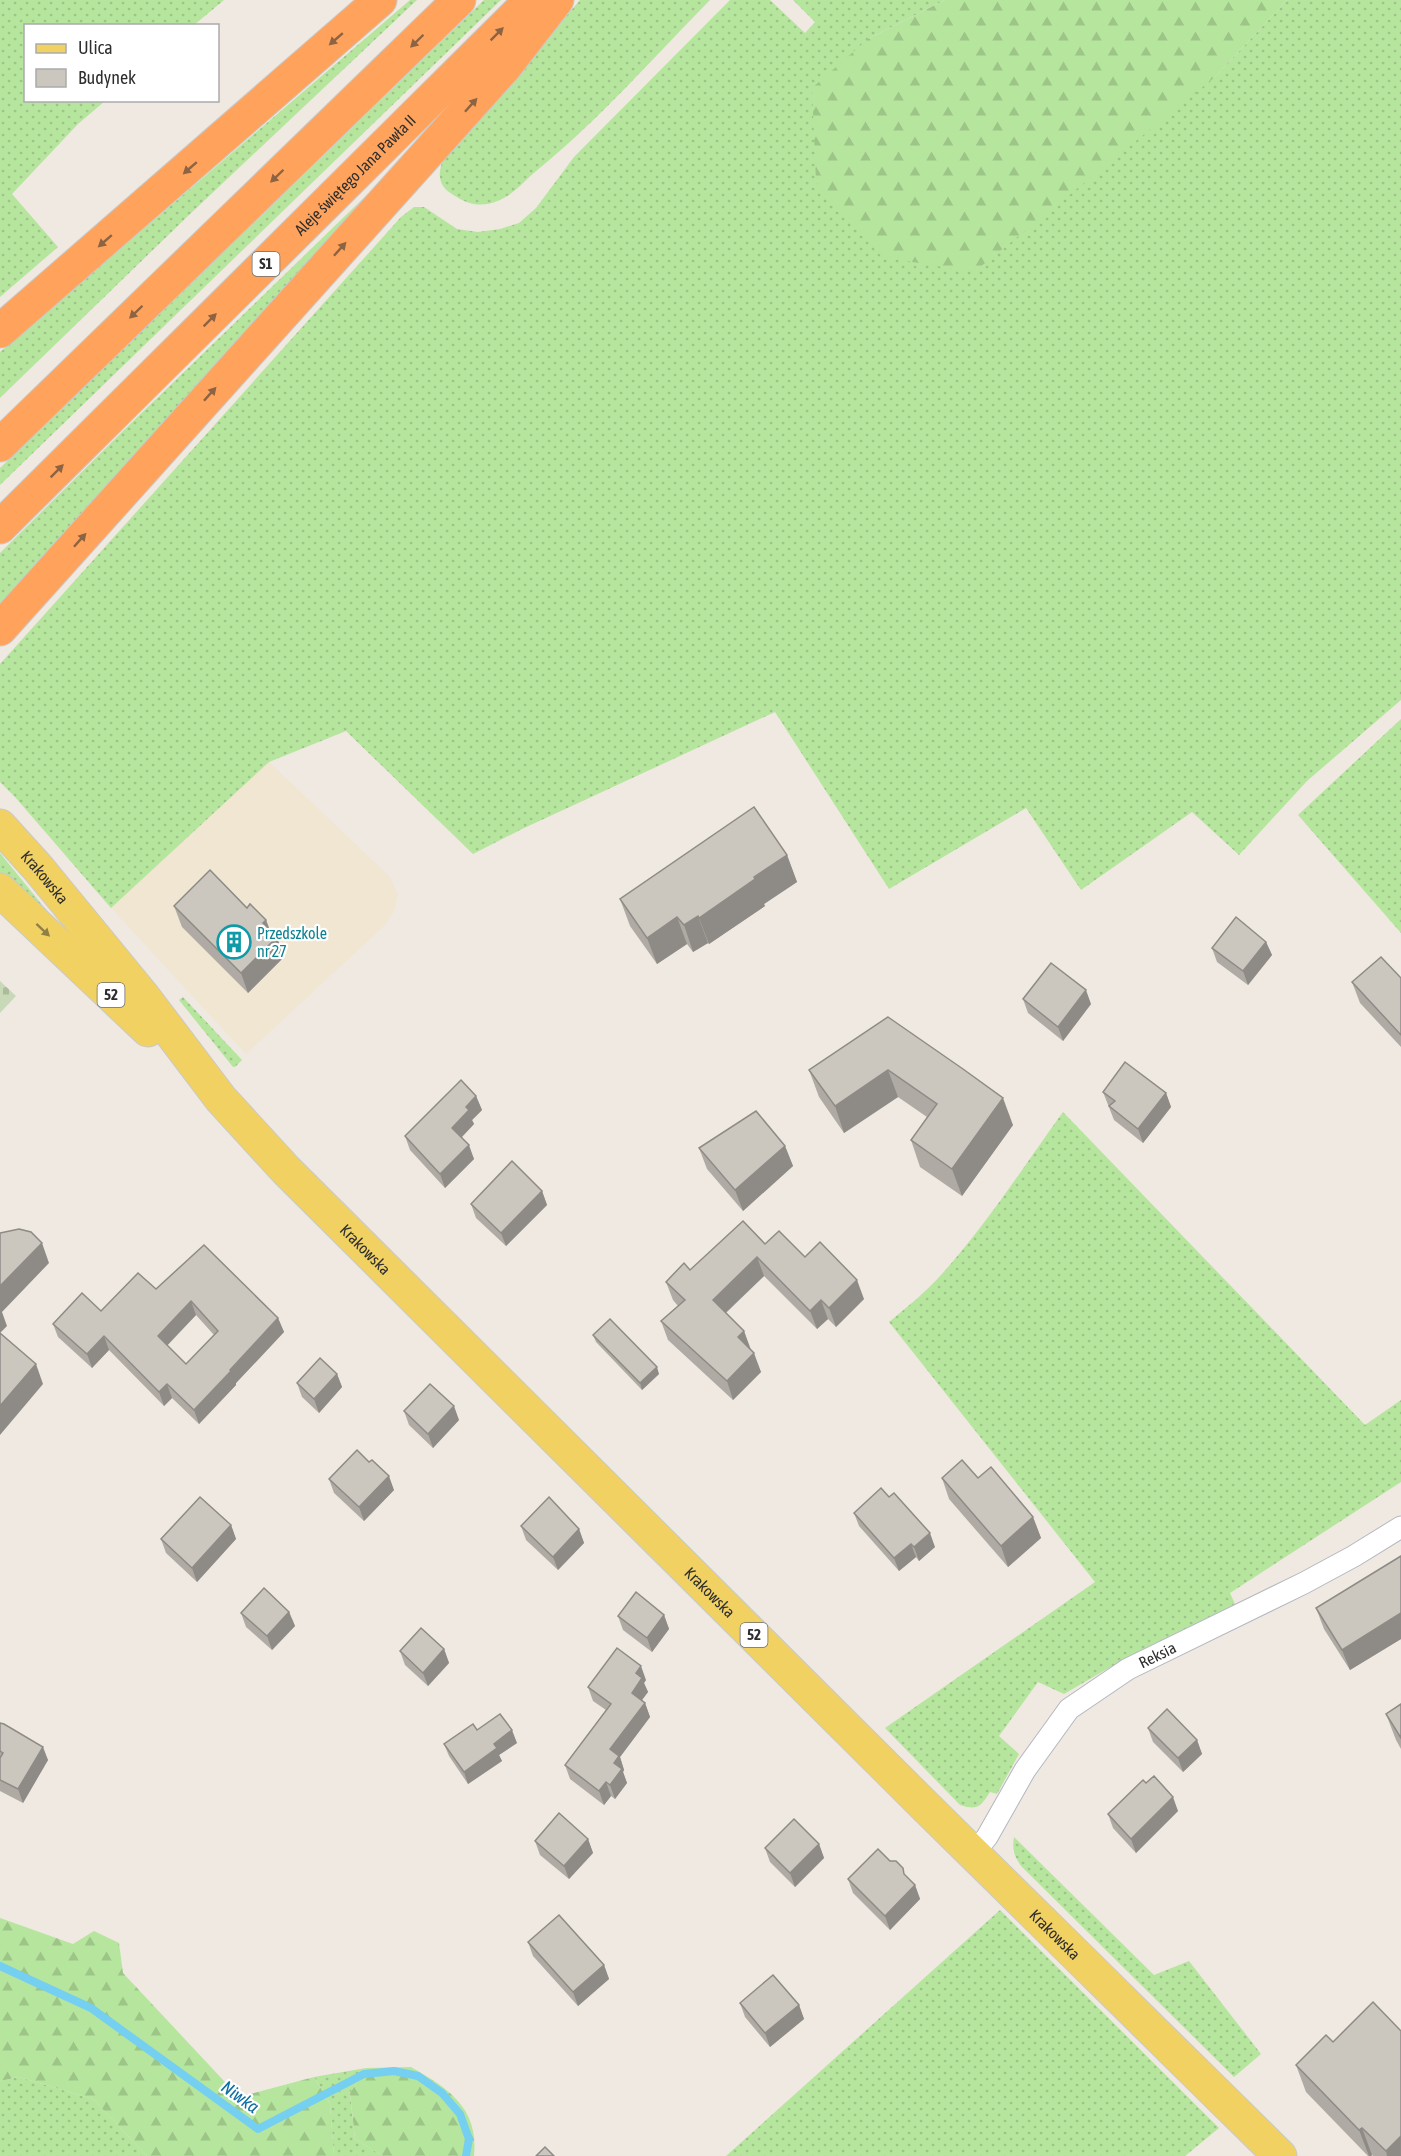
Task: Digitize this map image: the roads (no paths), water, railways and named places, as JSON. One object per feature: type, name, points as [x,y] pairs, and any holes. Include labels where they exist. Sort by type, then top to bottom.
[{"type":"highway","points":[[0,331],[380,0]]},
{"type":"highway","points":[[0,445],[459,0]]},
{"type":"highway","name":"Aleje świętego Jana Pawła II","points":[[0,527],[531,0]]},
{"type":"highway","points":[[0,629],[505,67],[556,0]]},
{"type":"main road","name":"Krakowska","points":[[0,826],[38,868],[143,996],[221,1099]]},
{"type":"main road","name":"Krakowska","points":[[0,890],[221,1099],[344,1228],[1280,2156]]},
{"type":"street","name":"Reksia","points":[[974,1854],[987,1837],[1025,1770],[1069,1709],[1128,1669],[1304,1583],[1401,1527]]},
{"type":"waterway","name":"Niwka","points":[[0,1966],[91,2008],[258,2129],[364,2074],[394,2071],[418,2076],[442,2093],[460,2114],[469,2139],[466,2156]]},
{"type":"place","name":"Przedszkole nr 27","points":[[234,942]]}]
